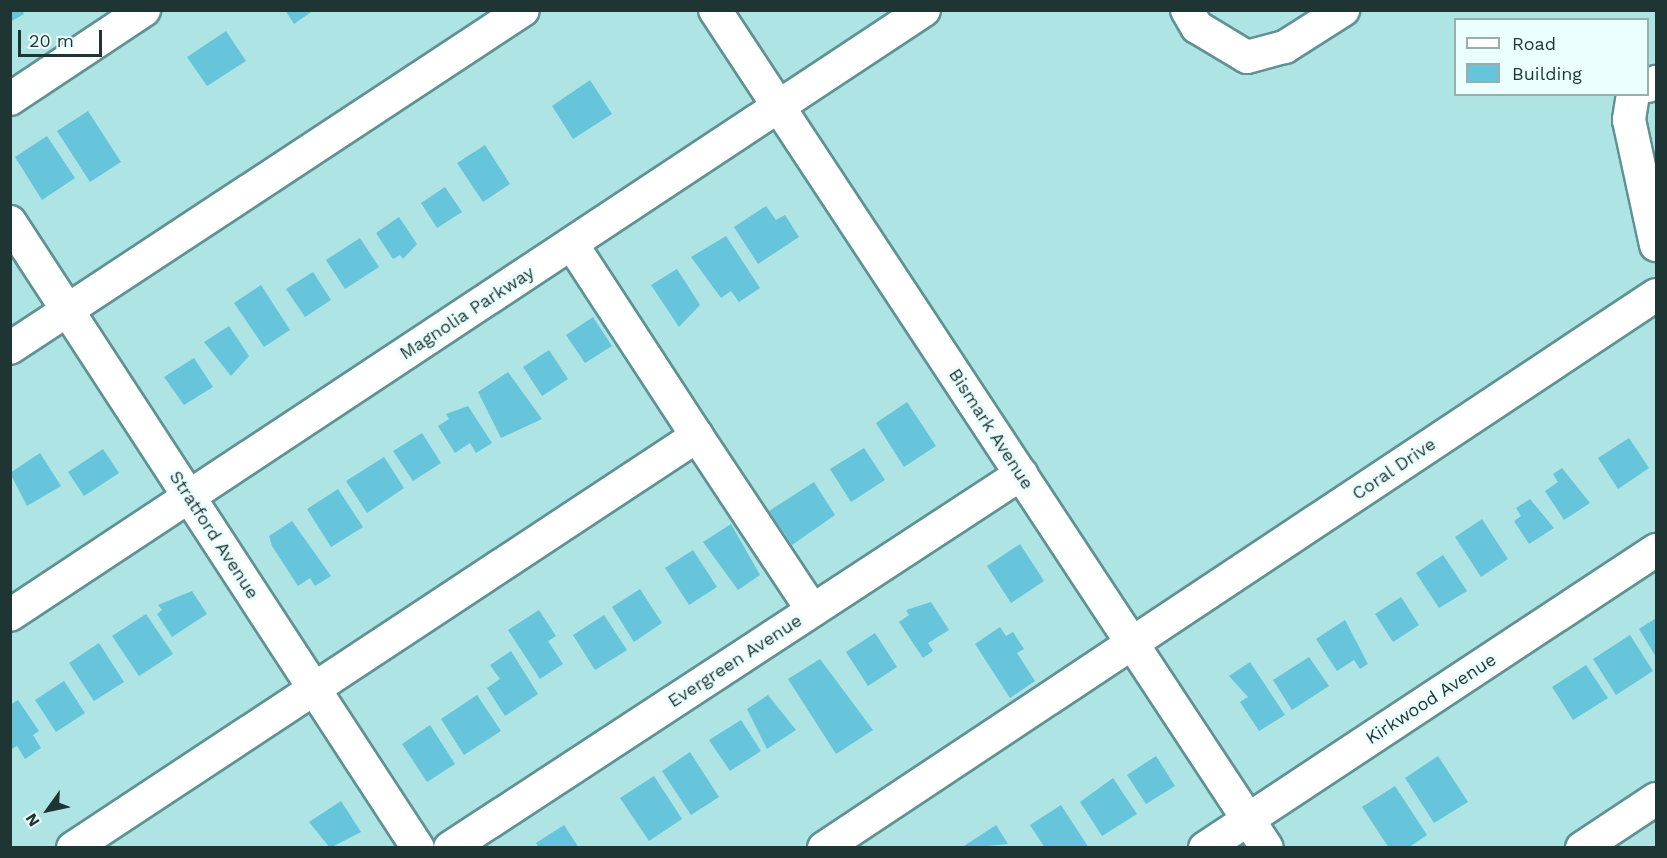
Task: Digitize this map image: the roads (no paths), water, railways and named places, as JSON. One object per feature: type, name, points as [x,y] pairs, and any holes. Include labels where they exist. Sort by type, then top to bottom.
[{"type":"street","points":[[10,99],[144,10]]},
{"type":"street","points":[[10,348],[523,10]]},
{"type":"street","name":"Bismark Avenue","points":[[715,10],[1267,848]]},
{"type":"street","name":"Magnolia Parkway","points":[[10,615],[924,10]]},
{"type":"street","points":[[1188,10],[1197,27],[1247,57],[1285,47],[1343,10]]},
{"type":"street","points":[[1639,96],[1629,120],[1656,245]]},
{"type":"street","name":"Stratford Avenue","points":[[10,222],[418,848]]},
{"type":"street","points":[[572,244],[812,610]]},
{"type":"street","name":"Coral Drive","points":[[824,848],[1656,295]]},
{"type":"street","points":[[73,848],[312,685],[697,436]]},
{"type":"street","name":"Evergreen Avenue","points":[[450,848],[1021,474]]},
{"type":"street","name":"Kirkwood Avenue","points":[[1205,848],[1656,550]]},
{"type":"street","points":[[1582,848],[1656,799]]}]
